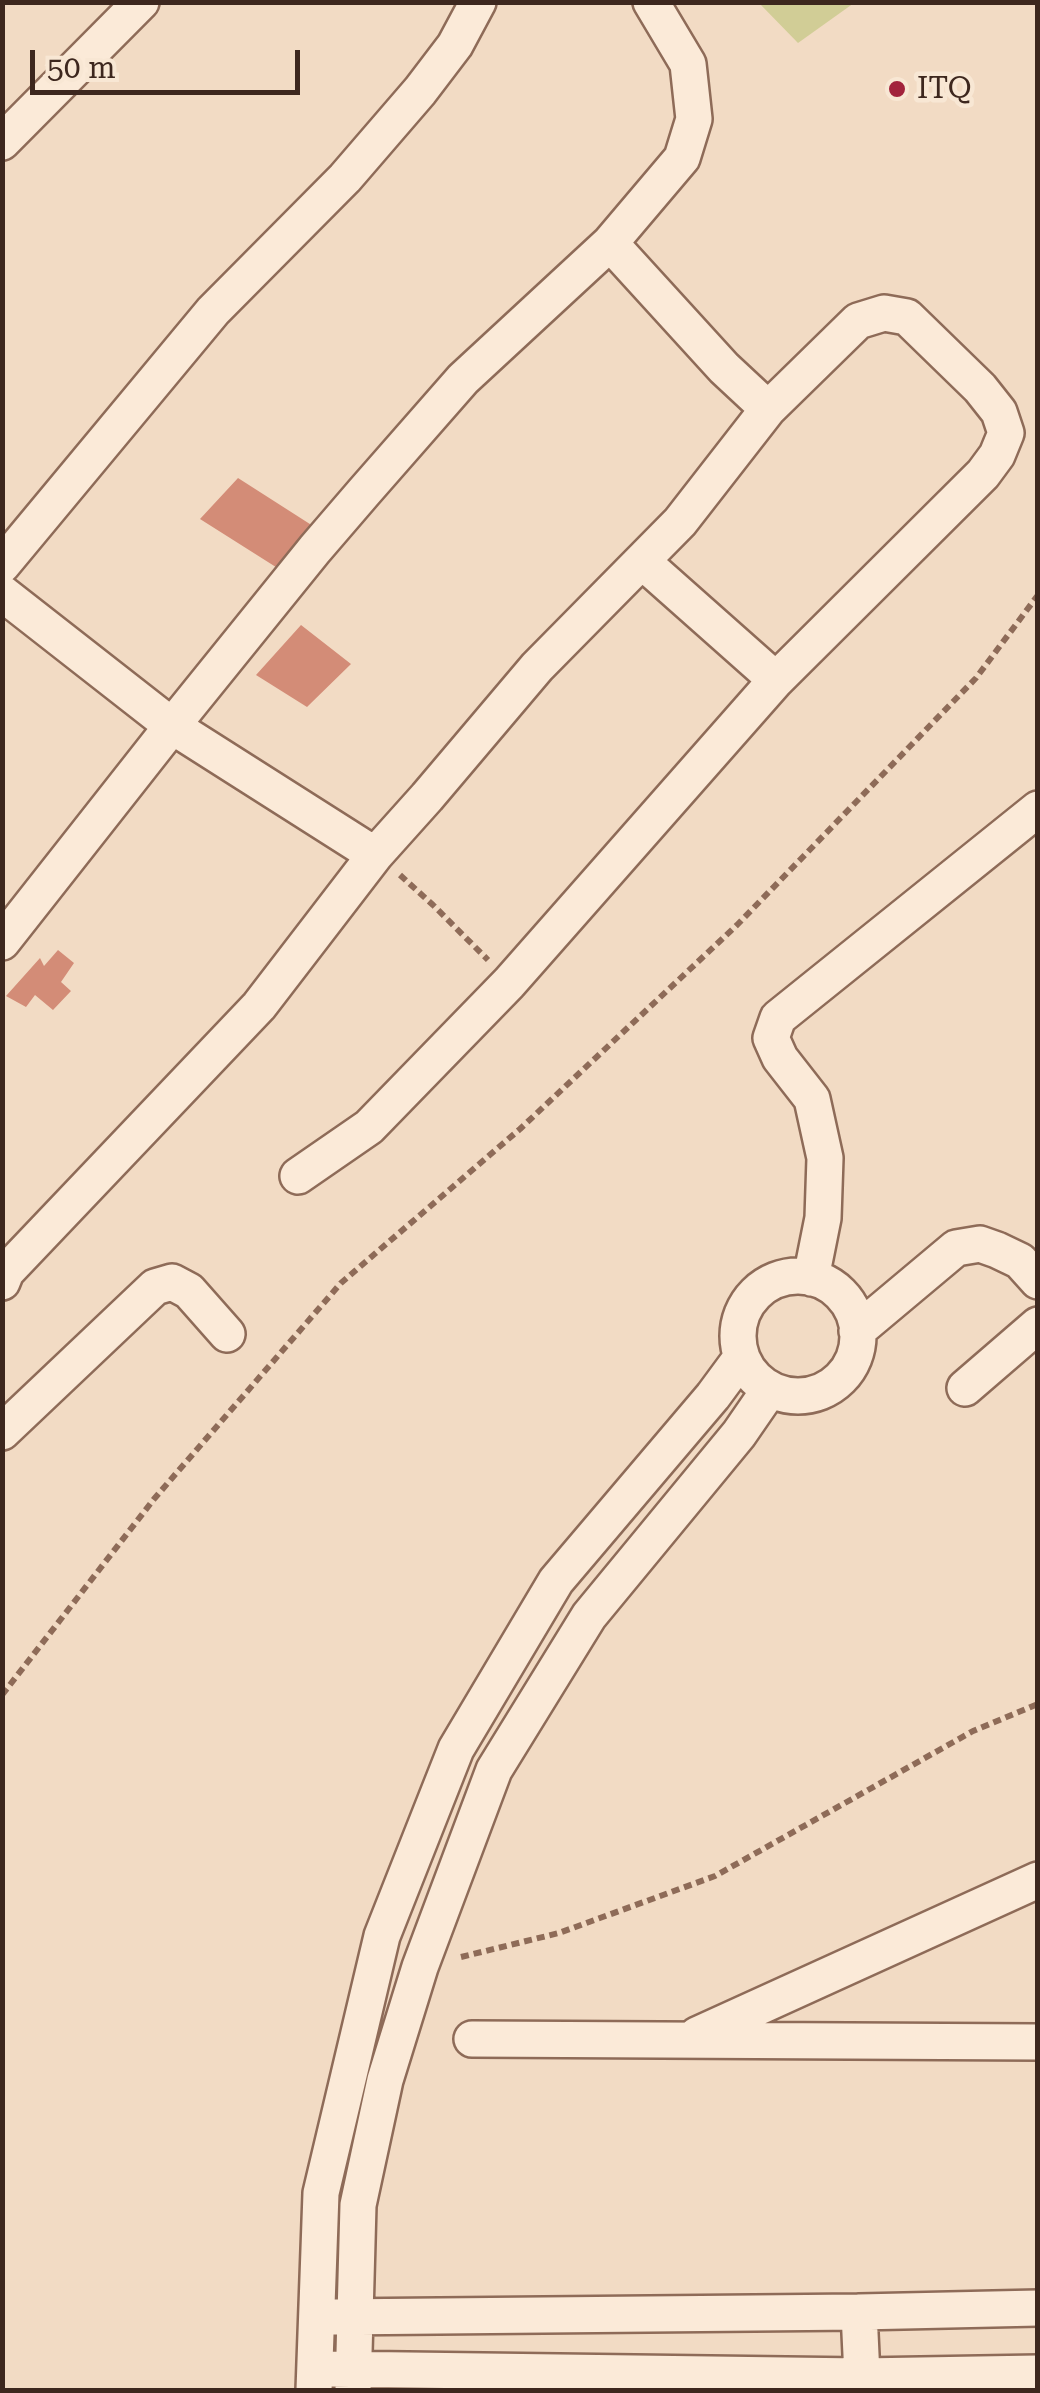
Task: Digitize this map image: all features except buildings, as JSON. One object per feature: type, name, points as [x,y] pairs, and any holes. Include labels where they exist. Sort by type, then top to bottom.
[{"type":"street","points":[[2,142],[140,2]]},
{"type":"street","points":[[2,565],[213,311],[345,178],[420,91],[455,44],[478,2]]},
{"type":"street","points":[[2,942],[315,548],[463,379],[610,242],[682,158],[694,119],[688,64],[651,2]]},
{"type":"street","points":[[610,242],[724,368],[768,409]]},
{"type":"street","points":[[4,1276],[258,1006],[375,855],[537,667],[680,522],[768,409],[858,320],[884,312],[907,316],[1000,412],[1006,433],[983,474],[776,680],[509,982],[369,1127],[298,1176]]},
{"type":"street","points":[[643,562],[776,680]]},
{"type":"street","points":[[2,593],[172,726],[375,855]]},
{"type":"street","points":[[811,1278],[823,1218],[825,1158],[812,1100],[780,1058],[772,1038],[778,1018],[1038,809]]},
{"type":"street","points":[[858,1331],[956,1248],[980,1244],[997,1250],[1020,1261],[1038,1281]]},
{"type":"street","points":[[784,1278],[811,1278],[834,1288],[846,1300],[858,1331],[850,1365],[827,1389],[811,1395],[776,1393],[762,1385],[741,1358],[738,1342],[739,1324],[754,1294],[784,1278]]},
{"type":"street","points":[[2,1432],[155,1287],[172,1282],[188,1291],[227,1334]]},
{"type":"street","points":[[965,1388],[1038,1325]]},
{"type":"street","points":[[741,1358],[556,1580],[456,1749],[382,1936],[321,2193],[315,2380],[1038,2373]]},
{"type":"street","points":[[353,2380],[358,2205],[385,2080],[420,1967],[494,1770],[589,1616],[739,1434],[770,1389]]},
{"type":"street","points":[[686,2040],[1038,1880]]},
{"type":"street","points":[[472,2040],[1038,2042]]},
{"type":"street","points":[[316,2316],[1038,2308]]},
{"type":"street","points":[[859,2312],[862,2376]]},
{"type":"path","points":[[2,1696],[154,1499],[342,1284],[520,1129],[738,925],[976,678],[1038,595]]},
{"type":"path","points":[[375,855],[413,885],[509,982]]},
{"type":"path","points":[[420,1967],[559,1933],[715,1876],[973,1731],[1038,1704]]},
{"type":"shaded area","points":[[759,3],[854,3],[798,43]]},
{"type":"place","name":"ITQ","points":[[897,89]]}]
